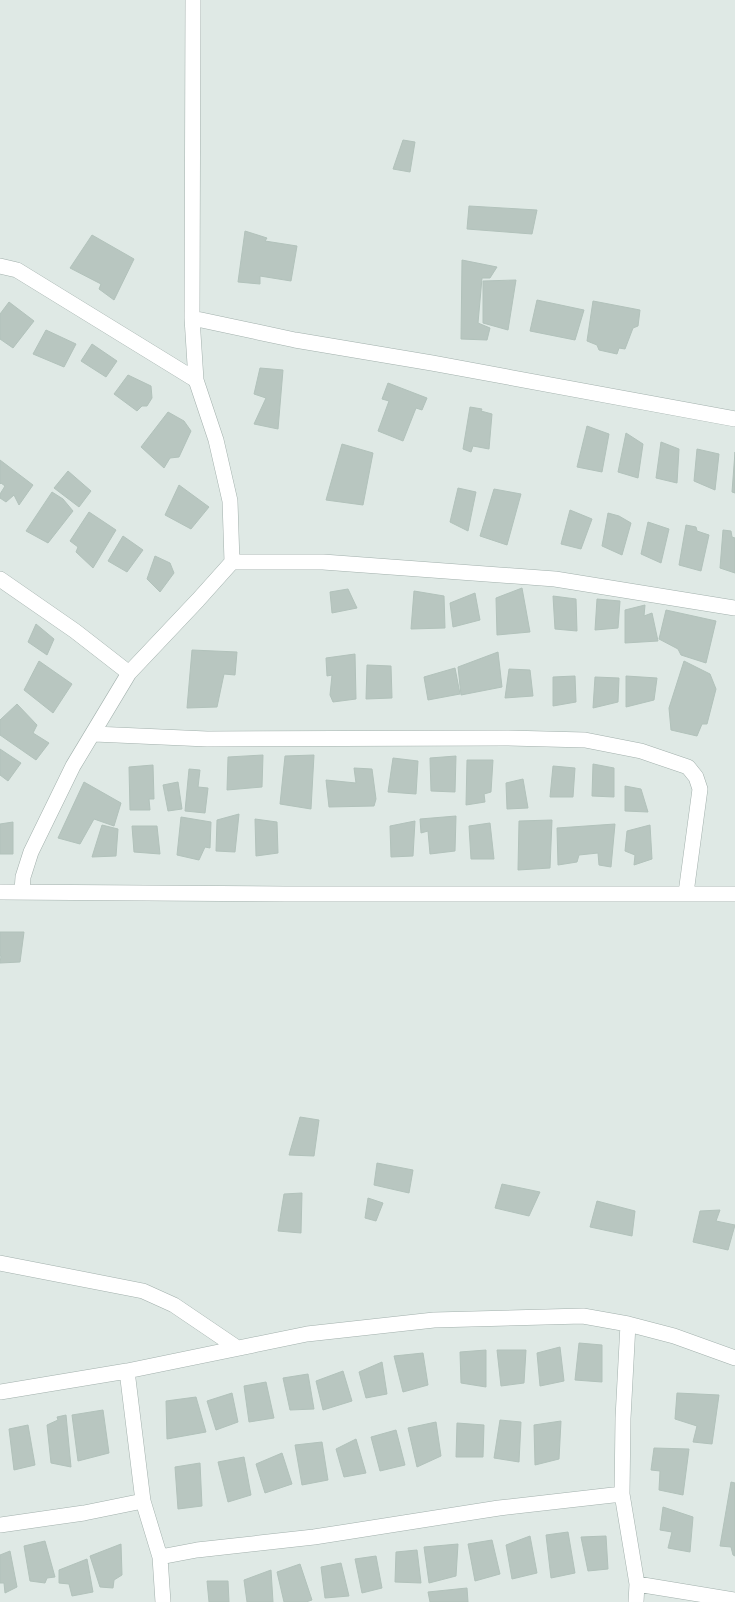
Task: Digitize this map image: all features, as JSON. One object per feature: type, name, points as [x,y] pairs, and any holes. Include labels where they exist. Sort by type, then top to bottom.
[{"type":"street","points":[[22,891],[23,878],[31,852],[73,766],[129,673],[232,562],[230,501],[216,440],[196,380],[192,318],[193,0]]},
{"type":"street","points":[[0,266],[17,270],[196,380]]},
{"type":"street","points":[[192,318],[296,340],[735,419]]},
{"type":"street","points":[[232,562],[323,562],[555,579],[735,608]]},
{"type":"street","points":[[0,579],[75,631],[129,673]]},
{"type":"street","points":[[94,734],[207,739],[507,738],[585,740],[641,751],[688,767],[696,777],[700,789],[686,893]]},
{"type":"street","points":[[0,892],[735,894]]},
{"type":"street","points":[[0,1262],[143,1291],[174,1305],[236,1348]]},
{"type":"street","points":[[0,1392],[127,1371],[307,1334],[434,1320],[583,1316],[628,1324],[674,1336],[735,1358]]},
{"type":"street","points":[[628,1324],[623,1418],[622,1494],[636,1584],[636,1602]]},
{"type":"street","points":[[127,1371],[143,1501],[160,1557],[162,1602]]},
{"type":"street","points":[[160,1557],[197,1550],[314,1537],[499,1508],[622,1494]]},
{"type":"street","points":[[0,1525],[84,1513],[143,1501]]},
{"type":"street","points":[[636,1584],[735,1600]]},
{"type":"building","points":[[403,140],[415,142],[410,172],[393,169]]},
{"type":"building","points":[[469,206],[537,210],[532,234],[467,229]]},
{"type":"building","points":[[245,231],[267,238],[265,241],[297,246],[291,281],[260,276],[260,284],[238,282]]},
{"type":"building","points":[[92,235],[134,259],[114,300],[99,289],[101,284],[70,268]]},
{"type":"building","points":[[462,260],[497,267],[490,278],[482,278],[478,323],[490,328],[487,340],[461,339]]},
{"type":"building","points":[[516,280],[508,330],[483,323],[483,281]]},
{"type":"building","points":[[537,300],[584,310],[575,340],[530,331]]},
{"type":"building","points":[[593,301],[640,310],[638,326],[633,328],[625,349],[619,348],[617,354],[599,350],[597,345],[587,341]]},
{"type":"building","points":[[9,302],[34,321],[13,348],[0,339],[0,314]]},
{"type":"building","points":[[46,330],[76,344],[64,367],[33,354]]},
{"type":"building","points":[[92,344],[117,361],[106,377],[81,361]]},
{"type":"building","points":[[260,368],[283,370],[278,429],[254,424],[266,398],[254,394]]},
{"type":"building","points":[[128,375],[151,386],[152,398],[147,406],[142,406],[137,411],[114,394]]},
{"type":"building","points":[[388,383],[427,398],[422,410],[416,408],[403,441],[378,431],[389,401],[382,399]]},
{"type":"building","points":[[470,407],[482,409],[481,411],[492,414],[489,449],[473,446],[471,452],[463,449]]},
{"type":"building","points":[[168,412],[184,421],[191,431],[179,457],[170,458],[164,468],[141,447]]},
{"type":"building","points":[[587,426],[609,434],[602,472],[577,467]]},
{"type":"building","points":[[626,433],[643,444],[638,478],[618,472]]},
{"type":"building","points":[[661,442],[679,449],[677,483],[656,478]]},
{"type":"building","points":[[342,444],[373,453],[363,505],[326,500]]},
{"type":"building","points":[[697,449],[719,454],[715,490],[694,481]]},
{"type":"building","points":[[735,452],[735,493],[732,492]]},
{"type":"building","points":[[0,460],[33,485],[19,505],[14,495],[6,502],[0,498],[0,494],[5,486],[0,484]]},
{"type":"building","points":[[68,471],[91,491],[79,507],[54,488]]},
{"type":"building","points":[[179,485],[209,507],[191,529],[165,515]]},
{"type":"building","points":[[458,488],[476,492],[468,531],[450,522]]},
{"type":"building","points":[[494,489],[521,494],[507,545],[480,536]]},
{"type":"building","points":[[52,492],[63,499],[73,511],[48,543],[26,531]]},
{"type":"building","points":[[570,510],[592,519],[581,549],[561,544]]},
{"type":"building","points":[[89,512],[116,530],[93,568],[76,552],[78,547],[70,541]]},
{"type":"building","points":[[608,513],[619,516],[631,523],[622,555],[602,546]]},
{"type":"building","points":[[648,522],[669,529],[661,563],[641,554]]},
{"type":"building","points":[[686,525],[696,527],[697,531],[709,535],[701,571],[679,565]]},
{"type":"building","points":[[723,530],[731,531],[732,537],[735,538],[735,573],[720,568]]},
{"type":"building","points":[[123,536],[143,550],[127,572],[108,561]]},
{"type":"building","points":[[155,556],[170,563],[174,573],[160,592],[147,579]]},
{"type":"building","points":[[522,588],[530,632],[497,635],[496,598]]},
{"type":"building","points":[[348,589],[357,608],[332,613],[330,592]]},
{"type":"building","points":[[414,591],[444,596],[445,628],[411,629]]},
{"type":"building","points":[[475,593],[480,620],[453,627],[450,603]]},
{"type":"building","points":[[553,596],[576,599],[577,631],[555,629]]},
{"type":"building","points":[[597,599],[620,601],[618,628],[595,630]]},
{"type":"building","points":[[645,605],[644,616],[652,613],[658,641],[625,643],[625,610]]},
{"type":"building","points":[[666,610],[716,621],[706,663],[681,655],[678,649],[659,639]]},
{"type":"building","points":[[36,624],[54,639],[47,655],[28,642]]},
{"type":"building","points":[[192,650],[237,652],[235,675],[224,674],[217,707],[187,708]]},
{"type":"building","points":[[498,652],[502,687],[461,695],[458,667]]},
{"type":"building","points":[[355,654],[356,699],[333,702],[330,695],[332,675],[327,676],[326,658]]},
{"type":"building","points":[[39,661],[72,684],[53,713],[24,690]]},
{"type":"building","points":[[684,661],[710,674],[716,689],[707,724],[702,724],[697,736],[671,730],[669,708]]},
{"type":"building","points":[[367,665],[391,666],[392,698],[366,699]]},
{"type":"building","points":[[455,668],[460,694],[428,700],[424,677]]},
{"type":"building","points":[[509,669],[530,670],[533,696],[505,698]]},
{"type":"building","points":[[575,676],[576,702],[553,706],[553,677]]},
{"type":"building","points":[[626,676],[657,678],[654,700],[626,707]]},
{"type":"building","points":[[595,677],[619,678],[618,702],[593,708]]},
{"type":"building","points":[[17,704],[37,725],[33,733],[49,743],[36,760],[0,735],[0,720]]},
{"type":"building","points":[[0,749],[21,763],[8,781],[0,775]]},
{"type":"building","points":[[263,755],[262,787],[227,790],[228,757]]},
{"type":"building","points":[[314,755],[311,809],[280,804],[285,756]]},
{"type":"building","points":[[456,756],[455,792],[431,791],[430,758]]},
{"type":"building","points":[[393,758],[418,761],[416,794],[388,792]]},
{"type":"building","points":[[467,760],[493,760],[491,792],[484,794],[485,802],[466,805]]},
{"type":"building","points":[[593,764],[614,768],[614,797],[592,796]]},
{"type":"building","points":[[153,765],[154,799],[149,799],[150,810],[130,810],[129,767]]},
{"type":"building","points":[[553,766],[575,768],[573,797],[550,797]]},
{"type":"building","points":[[354,768],[372,769],[376,799],[374,806],[329,807],[326,780],[356,783]]},
{"type":"building","points":[[189,769],[200,770],[198,787],[208,788],[205,813],[185,811]]},
{"type":"building","points":[[523,779],[528,808],[507,809],[506,783]]},
{"type":"building","points":[[84,782],[121,803],[114,826],[94,819],[80,844],[58,838]]},
{"type":"building","points":[[178,782],[182,809],[168,811],[163,785]]},
{"type":"building","points":[[625,786],[641,789],[648,812],[625,811]]},
{"type":"building","points":[[239,814],[235,852],[216,851],[217,820]]},
{"type":"building","points":[[456,816],[455,851],[430,854],[428,831],[421,833],[420,819]]},
{"type":"building","points":[[181,817],[211,822],[210,848],[205,847],[199,860],[177,855]]},
{"type":"building","points":[[255,819],[277,822],[278,853],[256,856]]},
{"type":"building","points":[[552,820],[550,868],[518,870],[519,821]]},
{"type":"building","points":[[415,821],[413,856],[391,857],[390,826]]},
{"type":"building","points":[[13,822],[13,854],[0,854],[0,824]]},
{"type":"building","points":[[490,823],[494,859],[471,859],[469,826]]},
{"type":"building","points":[[615,824],[611,867],[599,865],[598,853],[579,855],[577,862],[558,865],[557,828]]},
{"type":"building","points":[[102,825],[118,829],[116,856],[92,857]]},
{"type":"building","points":[[650,825],[652,859],[634,865],[635,855],[625,851],[627,831]]},
{"type":"building","points":[[132,826],[157,826],[160,854],[134,852]]},
{"type":"building","points":[[0,932],[24,932],[20,962],[0,963]]},
{"type":"building","points":[[300,1117],[319,1120],[314,1156],[289,1155]]},
{"type":"building","points":[[377,1163],[413,1170],[409,1193],[374,1185]]},
{"type":"building","points":[[502,1184],[540,1192],[529,1216],[495,1208]]},
{"type":"building","points":[[302,1193],[301,1233],[278,1231],[284,1194]]},
{"type":"building","points":[[368,1198],[383,1203],[376,1221],[365,1218]]},
{"type":"building","points":[[597,1201],[635,1211],[632,1236],[590,1227]]},
{"type":"building","points":[[720,1210],[716,1221],[735,1225],[728,1250],[693,1242],[700,1211]]},
{"type":"building","points":[[579,1343],[602,1345],[602,1382],[575,1380]]},
{"type":"building","points":[[560,1347],[564,1381],[540,1386],[537,1353]]},
{"type":"building","points":[[486,1350],[486,1387],[461,1383],[460,1352]]},
{"type":"building","points":[[497,1350],[526,1350],[524,1383],[501,1386]]},
{"type":"building","points":[[423,1353],[428,1385],[403,1392],[394,1356]]},
{"type":"building","points":[[382,1362],[387,1394],[366,1398],[359,1372]]},
{"type":"building","points":[[343,1371],[352,1401],[323,1410],[316,1381]]},
{"type":"building","points":[[308,1374],[314,1409],[290,1410],[283,1378]]},
{"type":"building","points":[[266,1382],[274,1418],[249,1422],[244,1386]]},
{"type":"building","points":[[232,1393],[238,1422],[216,1430],[207,1401]]},
{"type":"building","points":[[677,1393],[719,1395],[712,1444],[693,1442],[697,1426],[675,1419]]},
{"type":"building","points":[[196,1397],[206,1432],[167,1439],[166,1401]]},
{"type":"building","points":[[103,1410],[109,1453],[78,1461],[72,1415]]},
{"type":"building","points":[[66,1415],[71,1467],[51,1463],[47,1425],[58,1420],[57,1417]]},
{"type":"building","points":[[500,1420],[521,1422],[519,1462],[494,1458]]},
{"type":"building","points":[[561,1421],[559,1459],[535,1465],[534,1425]]},
{"type":"building","points":[[436,1422],[441,1456],[417,1467],[408,1428]]},
{"type":"building","points":[[457,1423],[484,1425],[483,1457],[456,1457]]},
{"type":"building","points":[[28,1425],[35,1465],[14,1470],[9,1429]]},
{"type":"building","points":[[396,1430],[405,1465],[380,1471],[371,1437]]},
{"type":"building","points":[[356,1439],[366,1473],[344,1477],[336,1449]]},
{"type":"building","points":[[322,1442],[328,1480],[302,1485],[295,1445]]},
{"type":"building","points":[[654,1448],[689,1449],[683,1495],[659,1490],[660,1471],[651,1470]]},
{"type":"building","points":[[282,1453],[292,1484],[265,1493],[256,1464]]},
{"type":"building","points":[[244,1457],[251,1495],[228,1502],[218,1462]]},
{"type":"building","points":[[200,1463],[202,1506],[178,1509],[175,1467]]},
{"type":"building","points":[[731,1482],[735,1483],[735,1556],[731,1547],[720,1546]]},
{"type":"building","points":[[663,1507],[693,1517],[690,1552],[668,1548],[672,1532],[660,1530]]},
{"type":"building","points":[[568,1532],[575,1573],[551,1578],[546,1535]]},
{"type":"building","points":[[530,1536],[537,1573],[512,1579],[506,1545]]},
{"type":"building","points":[[606,1536],[608,1569],[588,1571],[581,1537]]},
{"type":"building","points":[[492,1540],[500,1574],[475,1581],[468,1544]]},
{"type":"building","points":[[45,1541],[55,1577],[47,1578],[45,1583],[30,1581],[24,1546]]},
{"type":"building","points":[[121,1544],[122,1575],[114,1580],[113,1588],[100,1587],[90,1556]]},
{"type":"building","points":[[458,1544],[456,1576],[429,1583],[424,1547]]},
{"type":"building","points":[[417,1550],[421,1583],[395,1582],[396,1552]]},
{"type":"building","points":[[10,1551],[17,1587],[5,1593],[4,1583],[0,1583],[0,1555]]},
{"type":"building","points":[[376,1556],[382,1588],[362,1593],[355,1559]]},
{"type":"building","points":[[87,1559],[93,1592],[72,1596],[69,1584],[59,1583],[59,1570]]},
{"type":"building","points":[[341,1563],[349,1596],[325,1598],[321,1567]]},
{"type":"building","points":[[300,1564],[312,1600],[306,1602],[284,1602],[277,1572]]},
{"type":"building","points":[[271,1570],[273,1602],[247,1602],[244,1580]]},
{"type":"building","points":[[207,1581],[228,1581],[229,1602],[209,1602]]},
{"type":"building","points":[[467,1588],[468,1602],[430,1602],[428,1592]]}]
